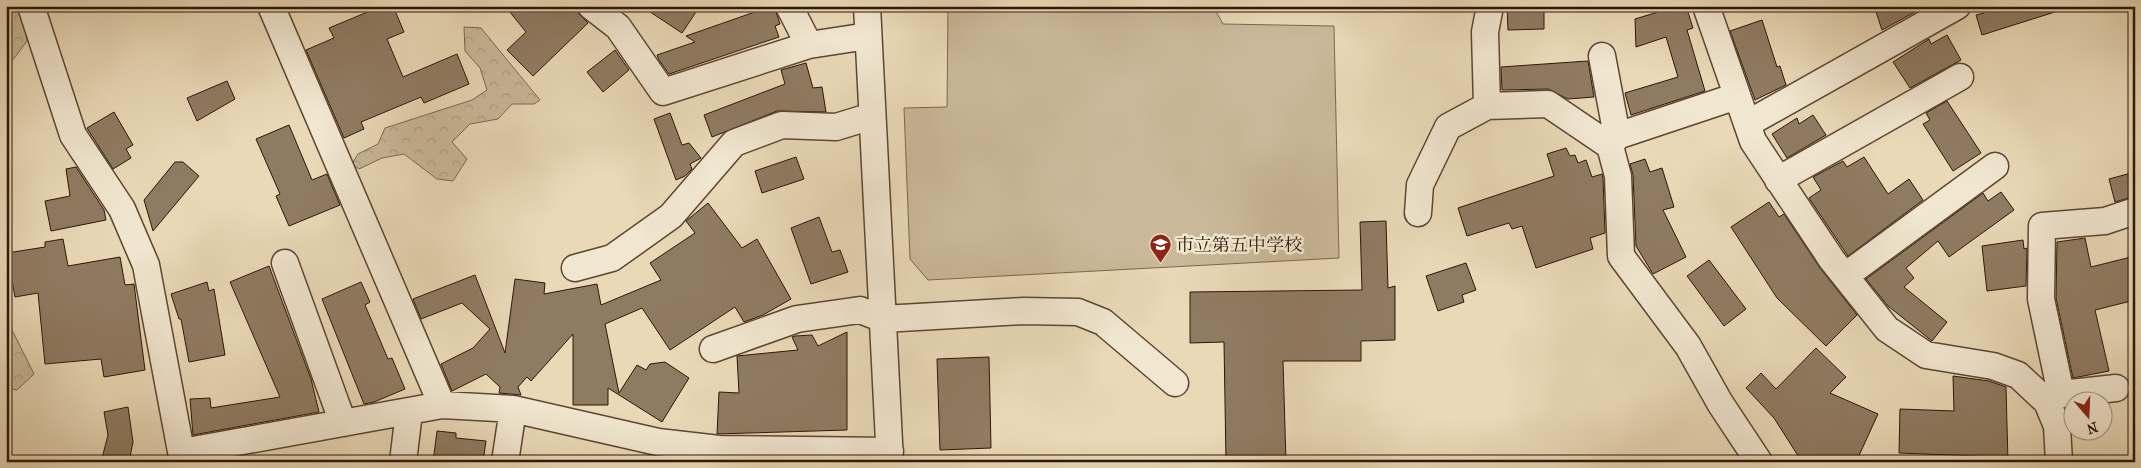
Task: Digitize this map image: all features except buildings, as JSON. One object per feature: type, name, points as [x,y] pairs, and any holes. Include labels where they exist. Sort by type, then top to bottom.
[{"type":"street","points":[[31,6],[73,135],[122,209],[146,265],[183,457],[343,423],[442,405],[513,409],[658,442],[718,449],[890,456],[867,6]]},
{"type":"street","points":[[270,6],[442,405]]},
{"type":"street","points":[[591,6],[618,27],[663,92],[810,45],[868,36]]},
{"type":"street","points":[[789,6],[810,45]]},
{"type":"street","points":[[1487,106],[1485,32],[1490,6]]},
{"type":"street","points":[[1706,6],[1753,141],[1845,276],[1887,329],[1926,355],[1992,366],[2018,376],[2054,398],[2116,388]]},
{"type":"street","points":[[1747,124],[1957,6]]},
{"type":"street","points":[[1602,56],[1618,176],[1621,256],[1688,346],[1720,403],[1759,462]]},
{"type":"street","points":[[1778,180],[1960,77]]},
{"type":"street","points":[[1418,213],[1420,185],[1448,127],[1487,106],[1548,104],[1614,141],[1736,96]]},
{"type":"street","points":[[575,268],[612,258],[671,216],[734,143],[782,126],[836,127],[872,116]]},
{"type":"street","points":[[1845,276],[1995,166]]},
{"type":"street","points":[[2059,462],[2054,398],[2040,299],[2042,226],[2105,221],[2135,211]]},
{"type":"street","points":[[285,262],[343,423]]},
{"type":"street","points":[[713,349],[797,319],[860,310],[883,319],[1023,312],[1078,312],[1103,322],[1174,383]]},
{"type":"street","points":[[505,462],[513,409]]},
{"type":"street","points":[[403,462],[409,412]]},
{"type":"green space","points":[[22,6],[27,41],[6,69],[6,7]]},
{"type":"green space","points":[[948,6],[1213,6],[1223,24],[1334,26],[1339,258],[928,280],[910,259],[904,108],[947,107]]},
{"type":"green space","points":[[464,27],[481,28],[540,100],[534,104],[512,104],[498,119],[470,124],[452,142],[467,159],[453,181],[437,179],[404,154],[382,158],[359,169],[352,164],[358,154],[378,144],[385,128],[472,100],[487,90],[480,68],[465,51]]},
{"type":"green space","points":[[6,318],[34,374],[17,390],[6,388]]},
{"type":"place","name":"市立第五中学校","points":[[1160,264]]}]
